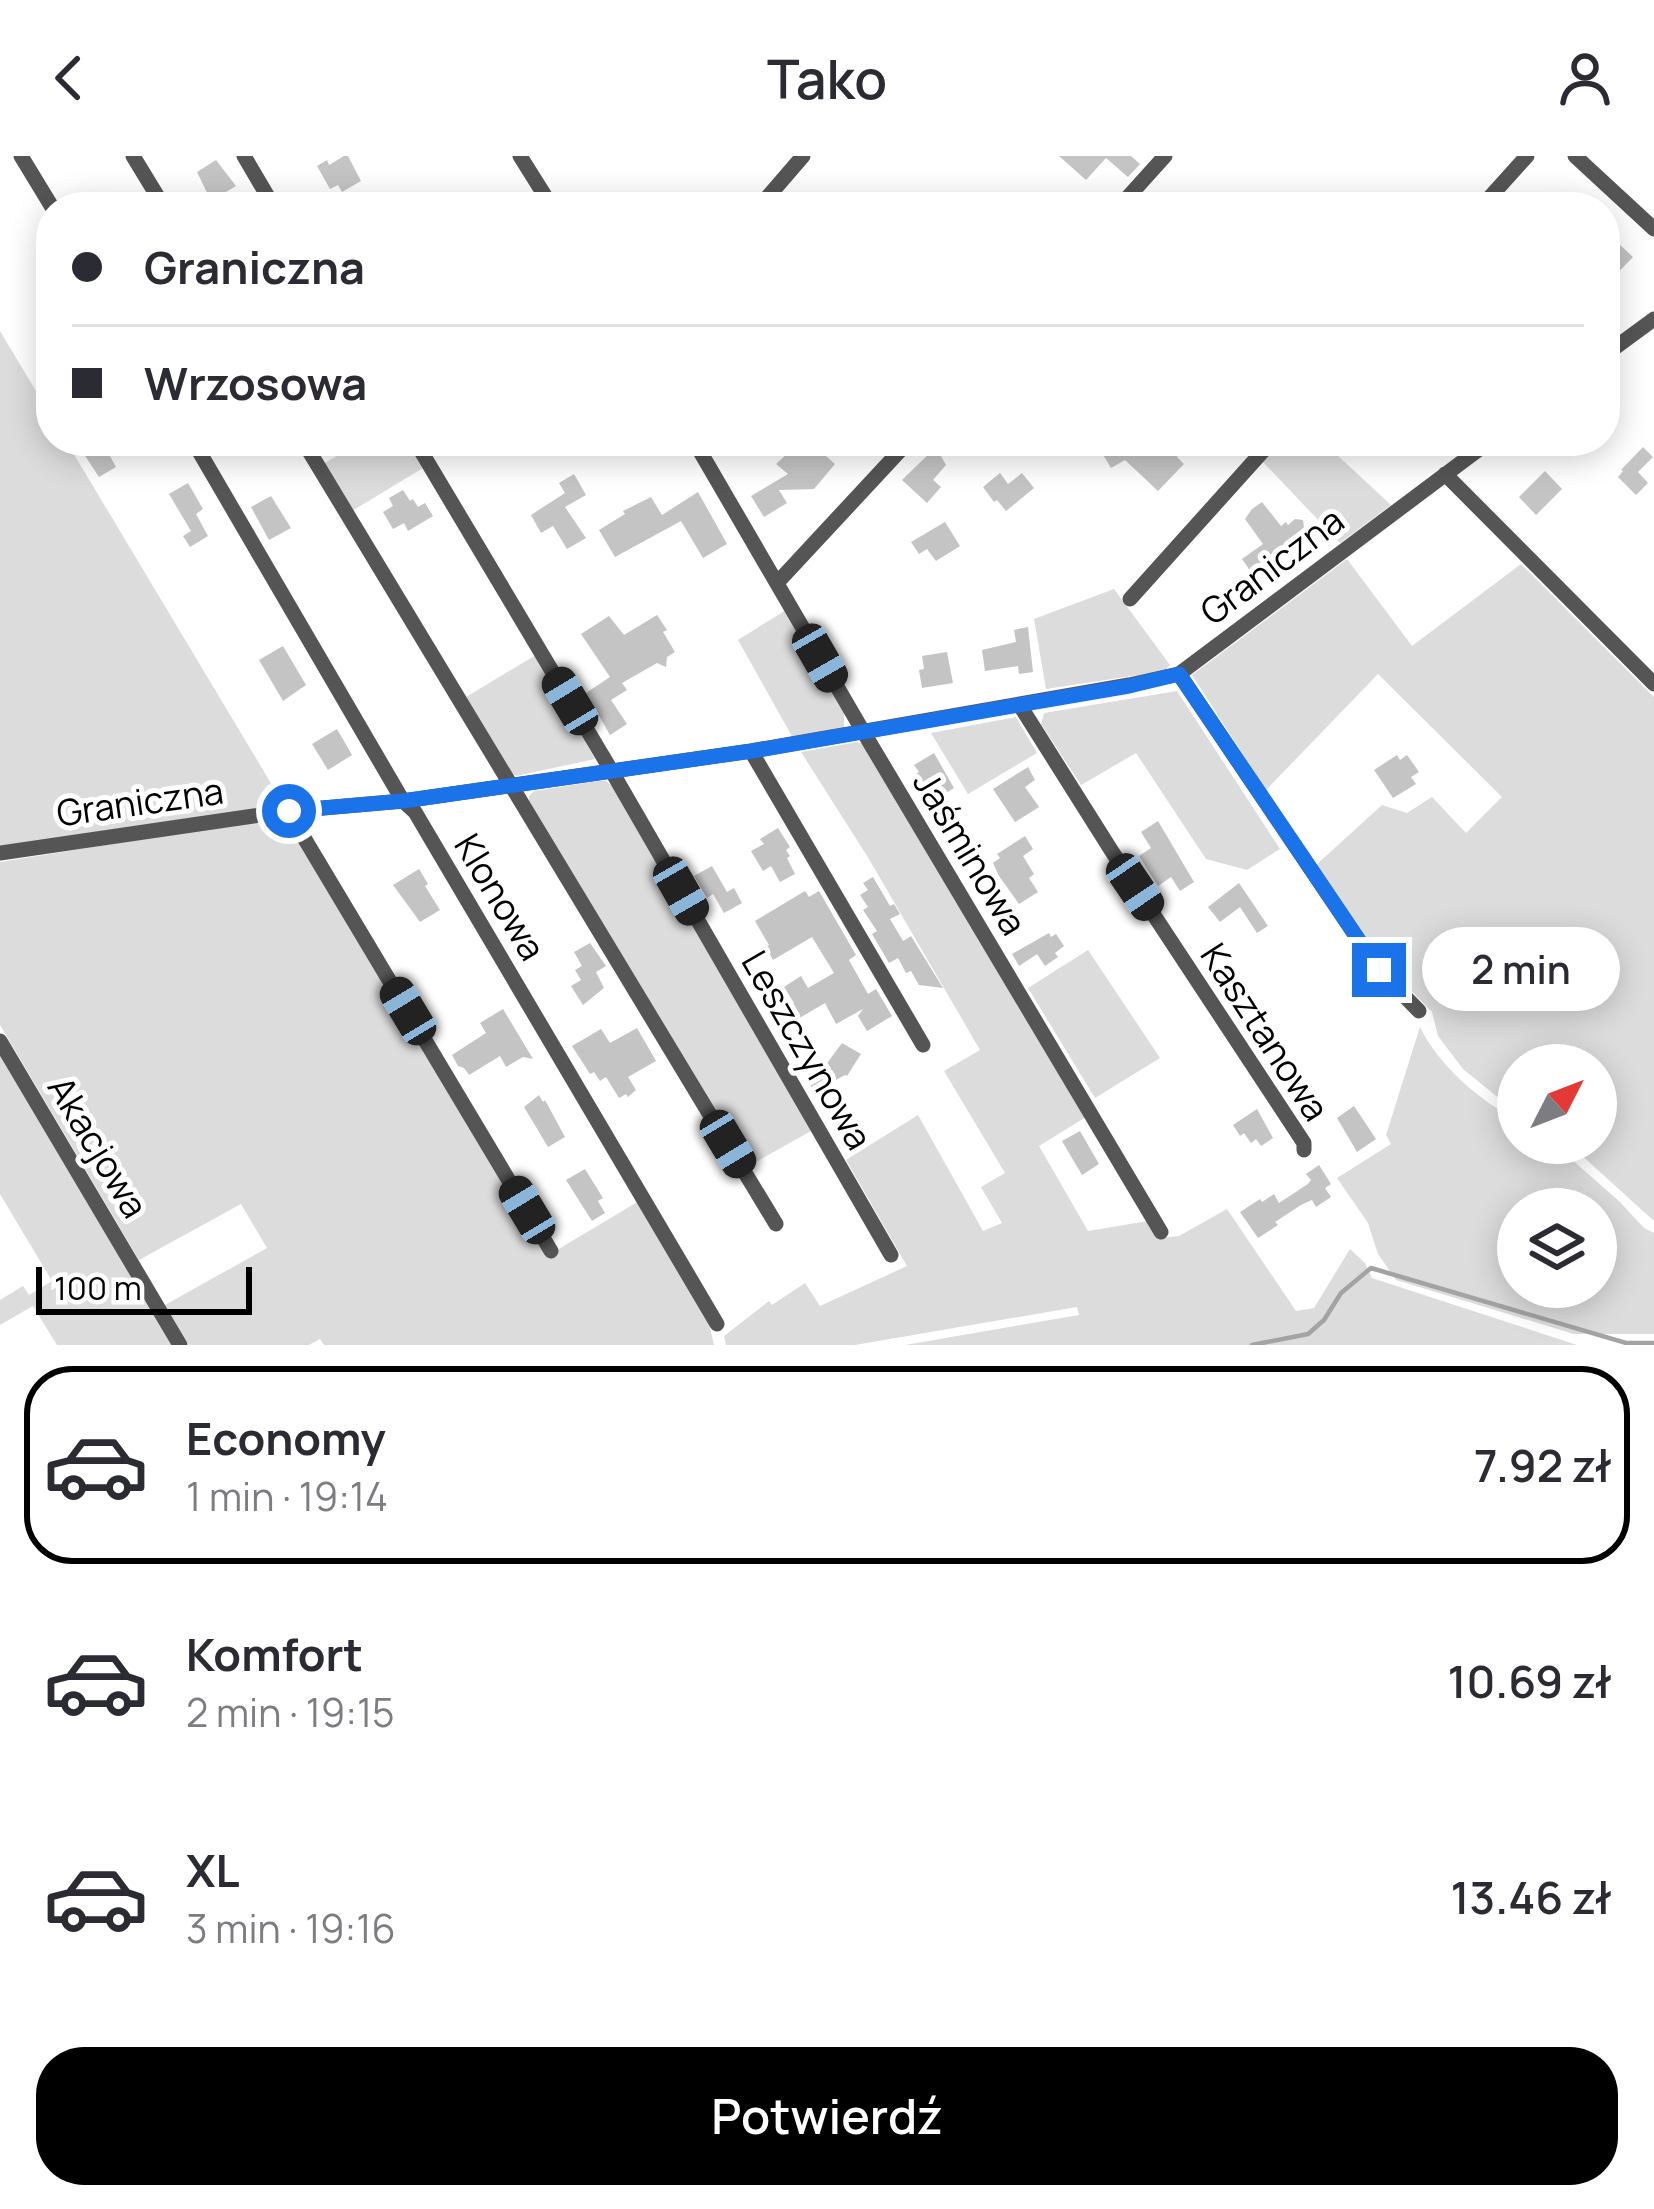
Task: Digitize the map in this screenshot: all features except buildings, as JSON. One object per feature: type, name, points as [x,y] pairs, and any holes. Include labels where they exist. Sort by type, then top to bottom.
[{"type":"street","points":[[21,156],[43,192]]},
{"type":"street","points":[[133,156],[155,192]]},
{"type":"street","points":[[244,156],[265,192]]},
{"type":"street","points":[[520,156],[543,192]]},
{"type":"street","points":[[771,192],[803,156]]},
{"type":"street","points":[[1133,192],[1165,156]]},
{"type":"street","points":[[1495,192],[1527,156]]},
{"type":"street","points":[[1575,156],[1614,192]]},
{"type":"street","points":[[1620,198],[1654,229]]},
{"type":"street","points":[[1620,344],[1654,319]]},
{"type":"street","name":"Klonowa","points":[[202,456],[717,1324]]},
{"type":"street","name":"Klonowa","points":[[312,456],[776,1224]]},
{"type":"street","name":"Leszczynowa","points":[[424,456],[891,1255]]},
{"type":"street","name":"Jaśminowa","points":[[703,456],[1161,1232]]},
{"type":"street","points":[[777,583],[895,456]]},
{"type":"street","points":[[1130,599],[1259,456]]},
{"type":"street","name":"Graniczna","points":[[0,853],[752,751],[1179,674],[1470,456]]},
{"type":"street","points":[[1445,474],[1654,684]]},
{"type":"street","points":[[1179,674],[1379,970],[1419,1012]]},
{"type":"street","name":"Kasztanowa","points":[[1019,704],[1304,1143],[1304,1150]]},
{"type":"street","points":[[752,751],[923,1045]]},
{"type":"street","points":[[289,811],[551,1251]]},
{"type":"street","name":"Akacjowa","points":[[0,1041],[180,1345]]},
{"type":"shaded area","points":[[0,331],[36,391],[36,456],[75,456],[284,805],[0,847]]},
{"type":"shaded area","points":[[337,456],[416,456],[423,468],[352,511],[323,464]]},
{"type":"shaded area","points":[[1268,456],[1338,456],[1391,505],[1340,543],[1263,462]]},
{"type":"shaded area","points":[[1347,559],[1412,646],[1521,564],[1654,697],[1654,1221],[1591,1164],[1617,1164],[1617,1044],[1497,1044],[1497,1097],[1463,1069],[1438,1036],[1432,1012],[1387,966],[1316,865],[1382,805],[1407,813],[1432,797],[1466,833],[1502,797],[1378,674],[1266,790],[1192,675]]},
{"type":"shaded area","points":[[1114,589],[1170,665],[1165,671],[1046,689],[1034,619]]},
{"type":"shaded area","points":[[786,610],[844,711],[844,728],[793,738],[738,640]]},
{"type":"shaded area","points":[[536,655],[595,759],[516,776],[466,697]]},
{"type":"shaded area","points":[[1177,691],[1280,849],[1247,870],[1206,859],[1136,753],[1081,785],[1041,724],[1044,713]]},
{"type":"shaded area","points":[[1016,717],[1037,753],[968,794],[931,733]]},
{"type":"shaded area","points":[[857,742],[866,745],[1086,1117],[1039,1146],[1088,1231],[1148,1221],[1159,1238],[1179,1236],[1227,1209],[1296,1311],[1314,1308],[1350,1249],[1372,1278],[1577,1345],[905,1345],[1079,1315],[1077,1307],[855,1345],[726,1345],[724,1336],[769,1301],[772,1305],[805,1283],[820,1306],[907,1266],[846,1160],[918,1115],[983,1231],[1002,1223],[981,1187],[1005,1173],[944,1071],[980,1050],[801,752]]},
{"type":"shaded area","points":[[598,781],[613,787],[811,1131],[747,1167],[529,802],[534,791]]},
{"type":"shaded area","points":[[287,816],[557,1250],[639,1201],[707,1314],[714,1345],[324,1345],[320,1339],[309,1345],[189,1345],[165,1305],[267,1248],[241,1204],[139,1260],[0,1025],[0,862]]},
{"type":"shaded area","points":[[1088,950],[1160,1058],[1095,1098],[1028,988]]},
{"type":"shaded area","points":[[1420,1027],[1462,1081],[1497,1108],[1497,1164],[1577,1164],[1604,1188],[1497,1188],[1497,1308],[1617,1308],[1617,1199],[1654,1233],[1654,1334],[1574,1334],[1396,1280],[1378,1254],[1368,1223],[1337,1178],[1391,1144],[1386,1135]]},
{"type":"shaded area","points":[[0,1053],[173,1345],[57,1345],[33,1306],[0,1325],[0,1300],[23,1286],[29,1295],[52,1281],[0,1194]]},
{"type":"waterway","points":[[1252,1345],[1308,1334],[1324,1320],[1341,1293],[1371,1268],[1626,1343],[1654,1343]]},
{"type":"route","points":[[289,811],[403,801],[752,751],[1179,674],[1379,970]]}]
